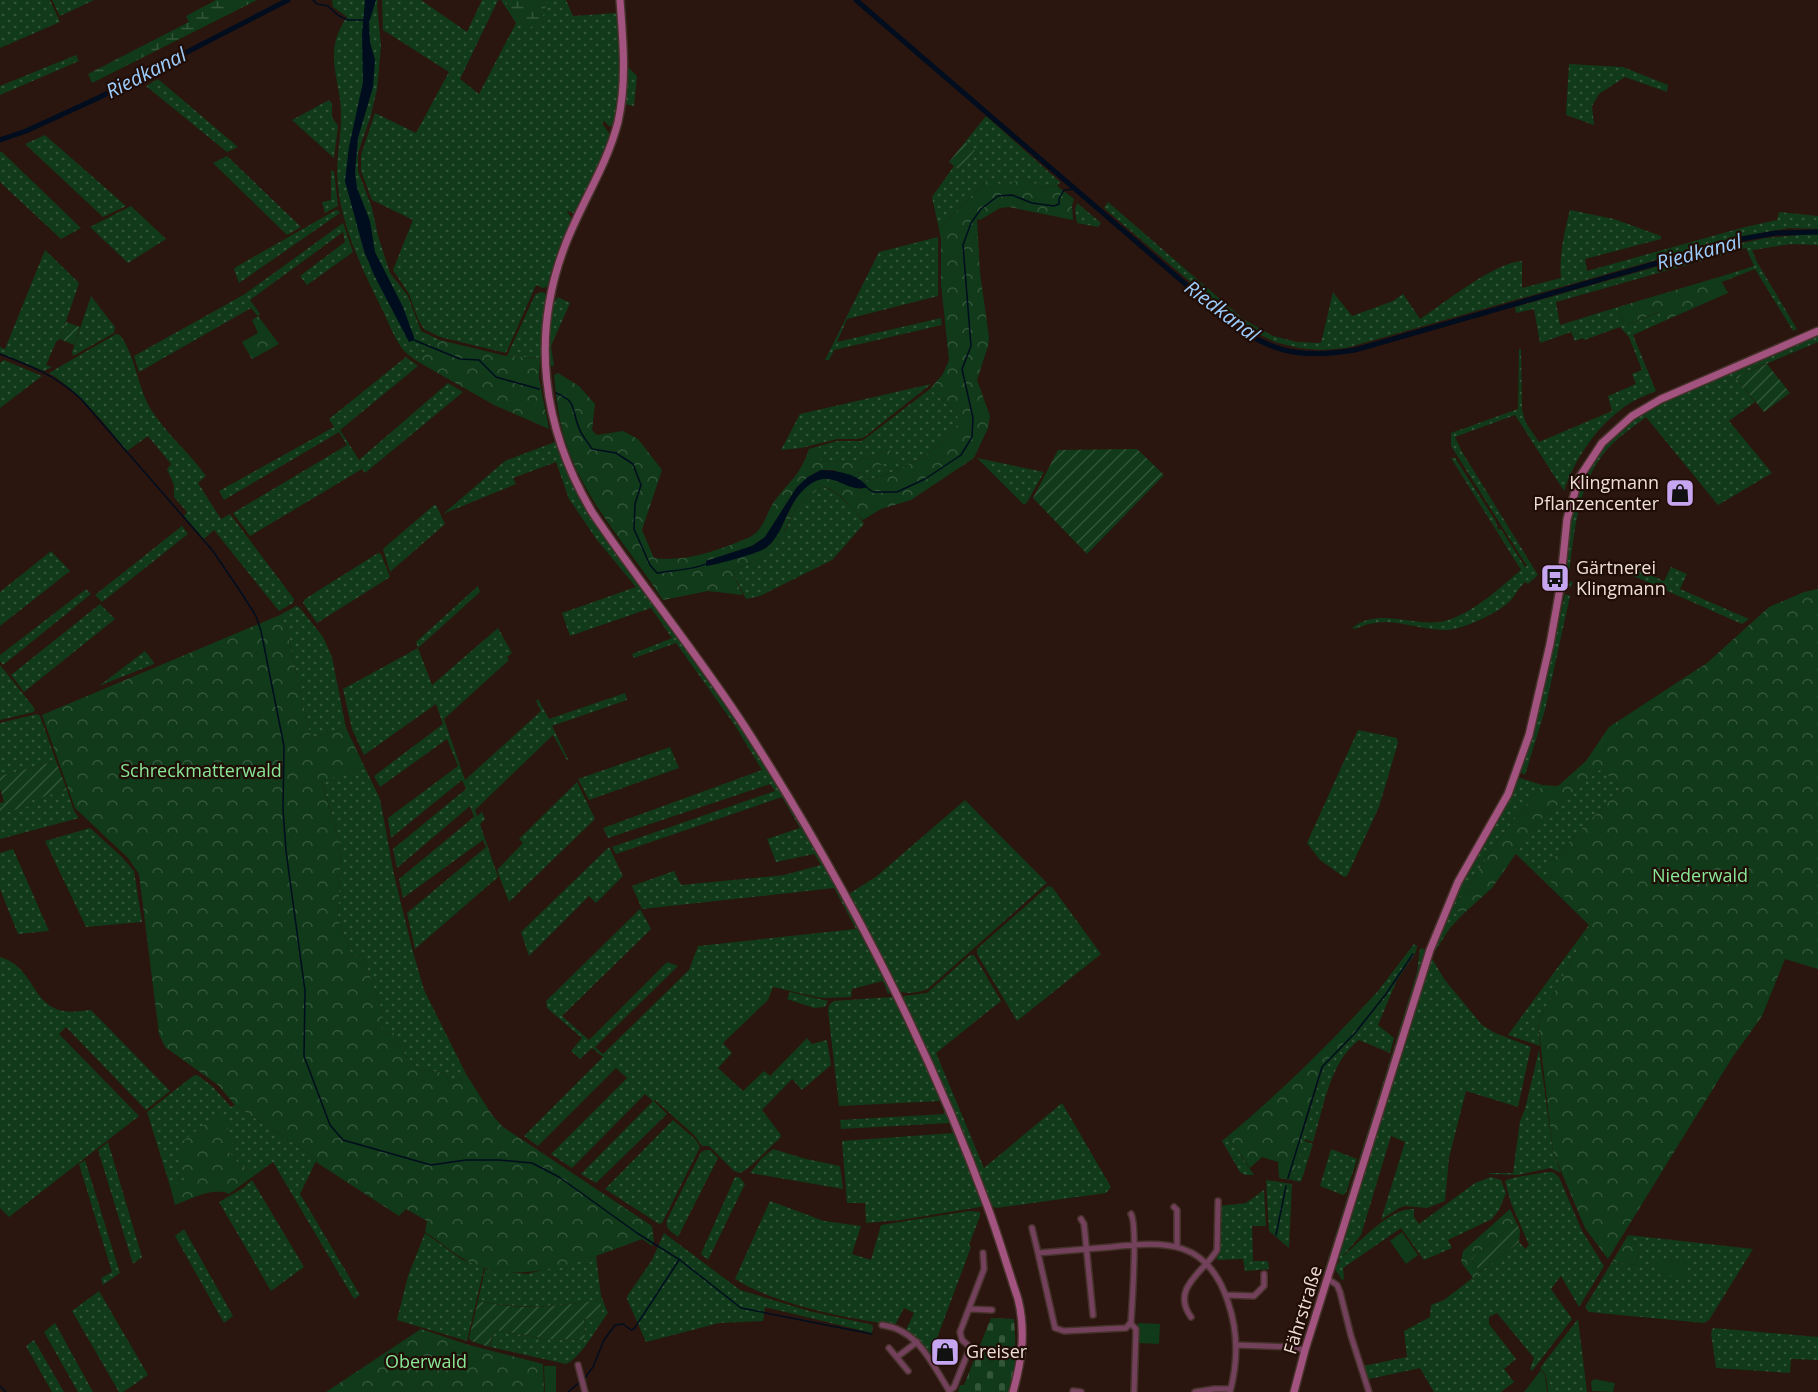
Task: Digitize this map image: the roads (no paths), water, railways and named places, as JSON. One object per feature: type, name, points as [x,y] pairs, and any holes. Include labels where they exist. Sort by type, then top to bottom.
[{"type":"main road","points":[[620,0],[624,75],[618,120],[609,150],[566,242],[556,272],[548,309],[545,370],[557,437],[577,486],[592,512],[737,715],[791,801],[897,995],[919,1040],[984,1198],[1021,1312],[1023,1349],[1013,1392]]},
{"type":"main road","name":"Fährstraße","points":[[1294,1392],[1305,1350],[1430,950],[1458,882],[1508,794],[1529,735],[1544,674],[1560,588],[1567,519],[1573,495],[1588,462],[1602,443],[1632,416],[1661,399],[1818,331]]},
{"type":"street","points":[[1191,1317],[1185,1304],[1185,1295],[1191,1278],[1217,1250],[1218,1201]]},
{"type":"street","points":[[1174,1206],[1177,1210],[1178,1246]]},
{"type":"street","points":[[1131,1214],[1134,1219],[1131,1324],[1136,1329],[1134,1392]]},
{"type":"street","points":[[1081,1220],[1084,1224],[1093,1315]]},
{"type":"street","points":[[1032,1228],[1055,1328],[1061,1331],[1126,1328],[1131,1324]]},
{"type":"street","points":[[1038,1253],[1159,1243],[1178,1246],[1191,1252],[1214,1270],[1226,1295],[1234,1322],[1235,1370],[1230,1391],[1195,1392]]},
{"type":"street","points":[[882,1325],[898,1328],[917,1341],[950,1391],[954,1387],[969,1350],[960,1332],[984,1269],[983,1253]]},
{"type":"street","points":[[1226,1295],[1254,1296],[1264,1286],[1264,1274]]},
{"type":"street","points":[[1328,1279],[1336,1285],[1340,1292],[1369,1392]]},
{"type":"street","points":[[969,1309],[992,1310]]},
{"type":"street","points":[[897,1358],[917,1341]]},
{"type":"street","points":[[1236,1345],[1290,1347],[1305,1350]]},
{"type":"street","points":[[889,1348],[908,1371]]},
{"type":"street","points":[[578,1365],[585,1391]]},
{"type":"street","points":[[1073,1391],[1081,1392]]},
{"type":"water","points":[[365,0],[376,0],[369,23],[370,42],[375,60],[373,87],[358,138],[355,172],[357,188],[370,221],[375,252],[403,307],[414,337],[414,340],[409,342],[364,251],[345,181],[349,147],[363,82],[362,34]]},
{"type":"water","points":[[821,470],[852,476],[868,487],[853,487],[834,480],[820,479],[806,487],[797,498],[778,534],[766,548],[706,566],[706,561],[752,546],[765,537],[797,487],[808,477]]},
{"type":"waterway","name":"Riedkanal","points":[[0,140],[26,131],[98,98],[288,0]]},
{"type":"waterway","points":[[313,0],[317,4],[328,6],[339,16],[348,20],[365,20]]},
{"type":"waterway","name":"Riedkanal","points":[[856,0],[1219,313],[1251,336],[1267,344],[1298,353],[1315,354],[1355,350],[1741,239],[1776,233],[1818,232]]},
{"type":"waterway","points":[[866,487],[873,492],[897,492],[925,479],[961,455],[972,437],[973,418],[962,369],[971,346],[963,245],[971,223],[981,209],[998,196],[1012,195],[1032,203],[1054,206],[1059,204],[1064,190],[1076,189]]},
{"type":"waterway","points":[[414,340],[460,359],[479,360],[496,377],[539,389]]},
{"type":"waterway","points":[[0,354],[52,377],[81,399],[213,551],[256,616],[284,746],[283,810],[286,851],[305,991],[304,1056],[330,1125],[343,1140],[431,1165],[466,1160],[532,1163],[559,1177],[637,1233],[680,1260],[741,1308],[872,1334]]},
{"type":"waterway","points":[[556,393],[571,403],[580,431],[592,449],[616,453],[633,464],[641,485],[635,504],[634,529],[650,565],[657,573],[690,569],[705,564]]},
{"type":"waterway","points":[[1288,1178],[1322,1067],[1355,1033],[1386,994],[1413,954]]},
{"type":"waterway","points":[[1276,1235],[1286,1186]]},
{"type":"waterway","points":[[584,1379],[593,1367],[604,1340],[615,1325],[623,1324],[631,1330],[634,1329],[679,1260]]},
{"type":"waterway","points":[[568,1392],[580,1382]]},
{"type":"waterway","points":[[0,1386],[6,1392]]},
{"type":"place","name":"Klingmann Pflanzencenter","points":[[1680,493]]},
{"type":"place","name":"Gärtnerei Klingmann","points":[[1555,578]]},
{"type":"place","name":"Greiser","points":[[945,1352]]},
{"type":"park label","name":"Schreckmatterwald","points":[[201,771]]},
{"type":"park label","name":"Niederwald","points":[[1700,876]]},
{"type":"park label","name":"Oberwald","points":[[426,1362]]}]
